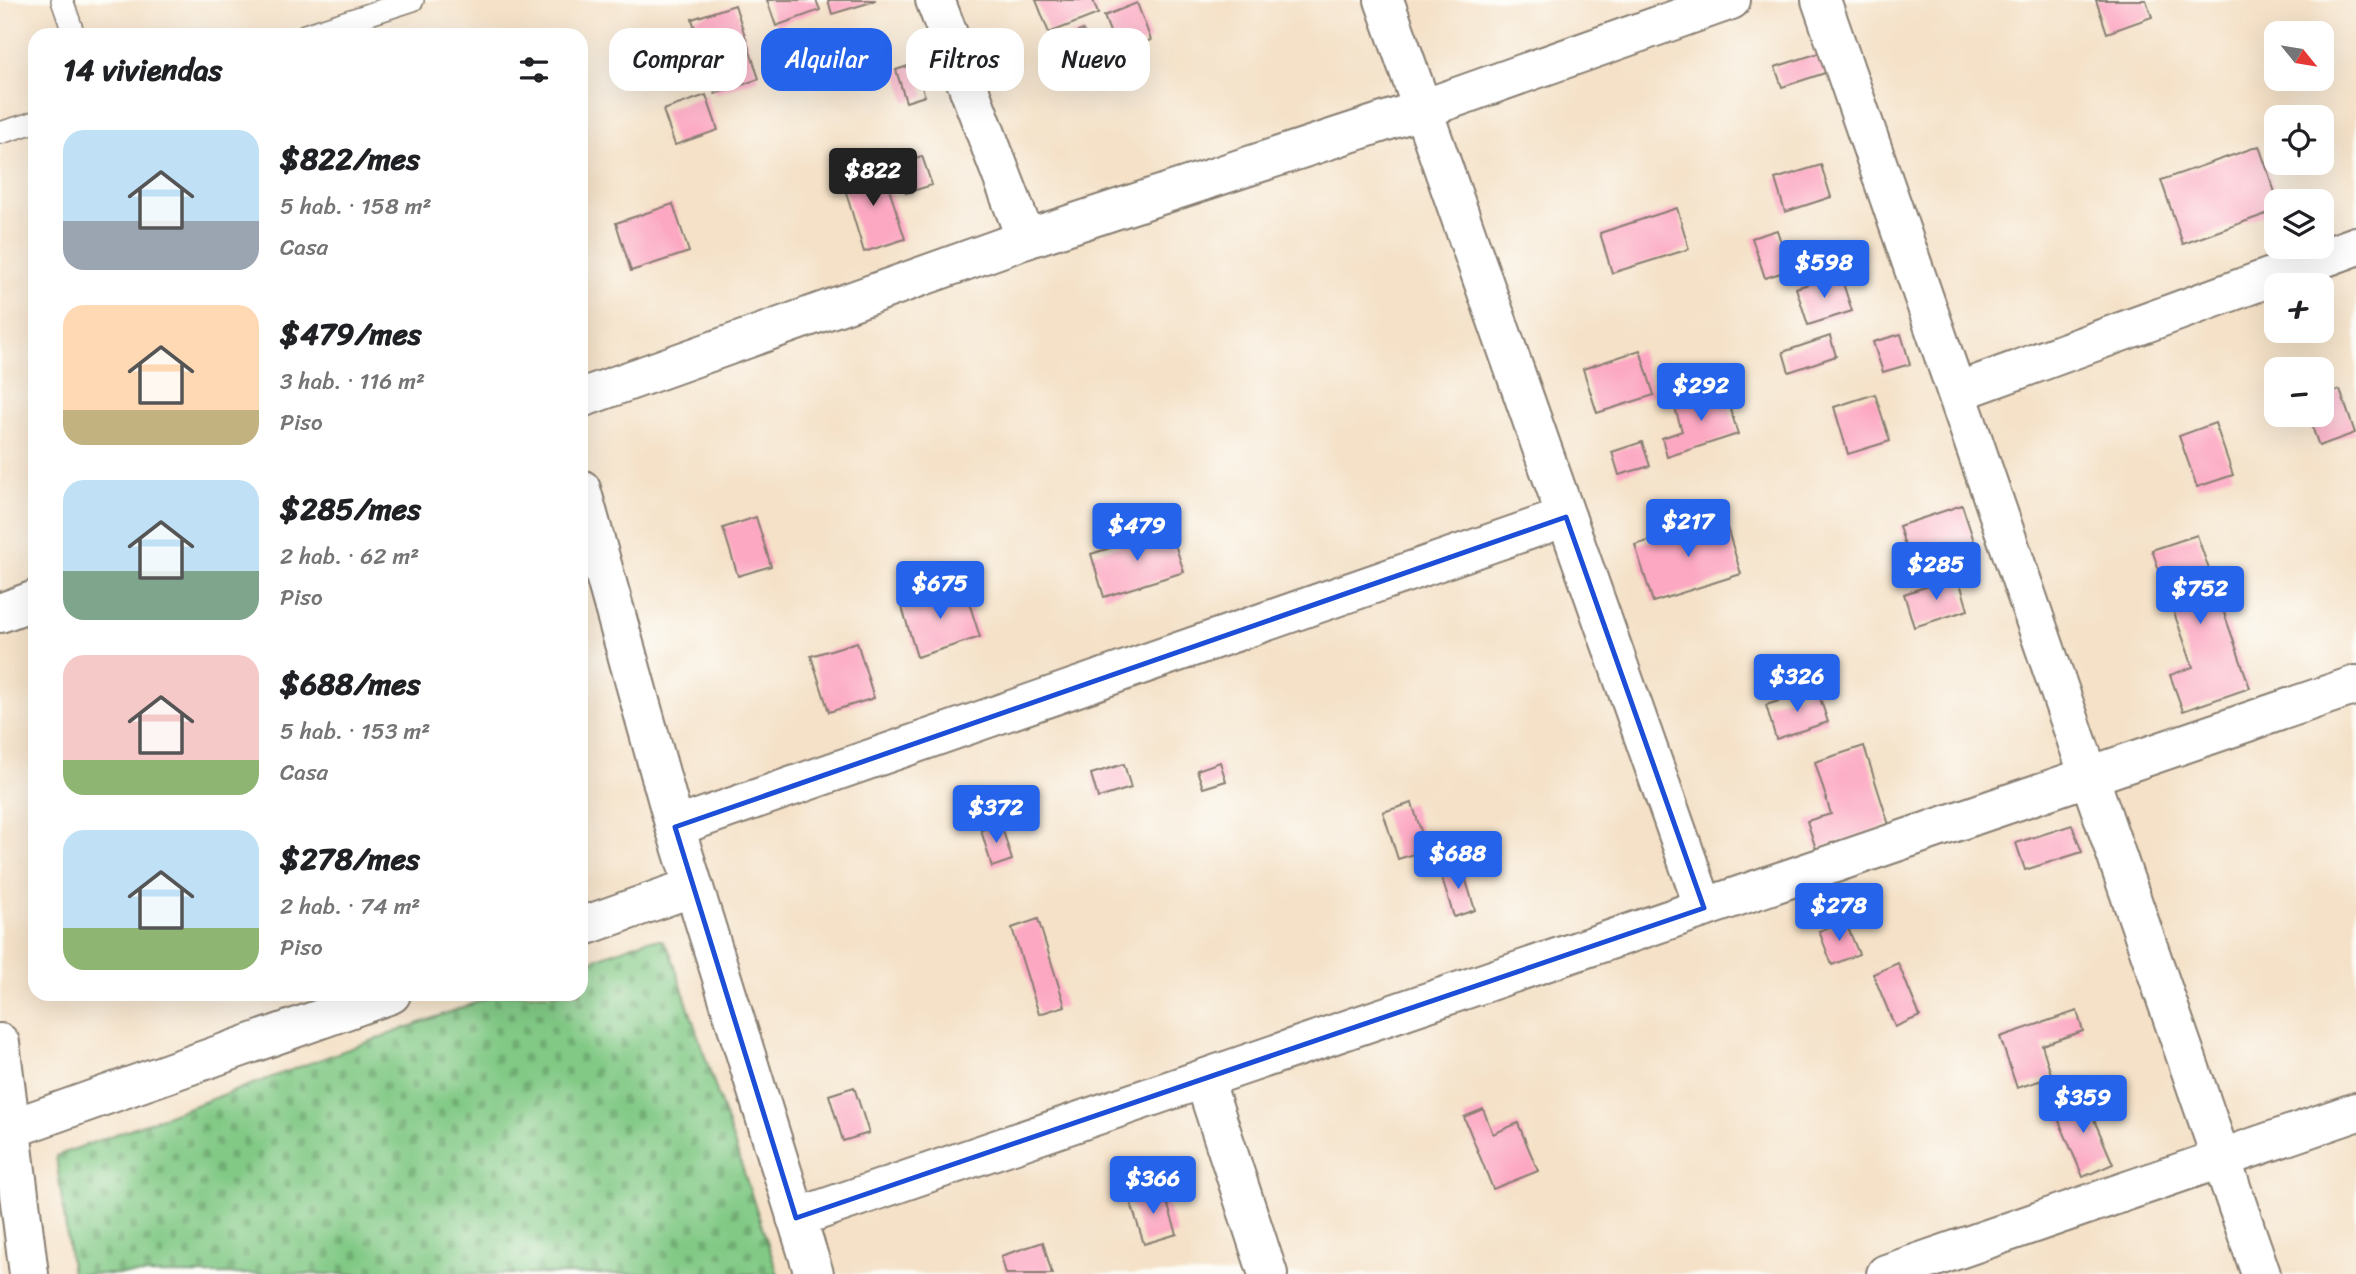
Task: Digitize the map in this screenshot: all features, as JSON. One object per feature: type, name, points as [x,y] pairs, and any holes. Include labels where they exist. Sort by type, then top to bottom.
[{"type":"street","points":[[935,0],[1026,239]]},
{"type":"street","points":[[1384,0],[1704,908]]},
{"type":"street","points":[[588,395],[1026,239],[1423,109],[1731,0]]},
{"type":"street","points":[[1821,0],[2262,1274]]},
{"type":"street","points":[[1957,392],[2356,246]]},
{"type":"street","points":[[588,514],[675,827],[814,1274]]},
{"type":"street","points":[[675,827],[1566,517]]},
{"type":"street","points":[[0,613],[28,603]]},
{"type":"street","points":[[796,1218],[2356,685]]},
{"type":"street","points":[[588,924],[693,887]]},
{"type":"street","points":[[13,1128],[371,1001]]},
{"type":"street","points":[[0,1043],[13,1128],[29,1274]]},
{"type":"street","points":[[1204,1079],[1268,1274]]},
{"type":"street","points":[[1886,1274],[2221,1156],[2356,1112]]},
{"type":"lane","points":[[62,0],[72,28]]},
{"type":"lane","points":[[327,28],[413,0]]},
{"type":"lane","points":[[0,133],[28,124]]},
{"type":"highlighted area","points":[[1566,517],[1704,908],[796,1218],[675,827]]},
{"type":"green space","points":[[647,940],[662,940],[670,952],[778,1274],[72,1274],[56,1156],[480,1001],[588,1001],[588,961]]},
{"type":"building","points":[[767,0],[816,0],[820,10],[776,26]]},
{"type":"building","points":[[828,0],[875,0],[875,1],[832,14]]},
{"type":"building","points":[[1036,0],[1093,0],[1098,14],[1062,28],[1047,28]]},
{"type":"building","points":[[2096,0],[2146,0],[2152,17],[2107,33]]},
{"type":"building","points":[[1137,3],[1146,28],[1109,28],[1104,16]]},
{"type":"building","points":[[735,5],[742,28],[695,28],[692,19]]},
{"type":"building","points":[[747,42],[759,79],[747,83]]},
{"type":"building","points":[[1822,52],[1828,72],[1782,87],[1775,67]]},
{"type":"building","points":[[906,67],[906,91],[923,91],[925,96],[906,102],[896,70]]},
{"type":"building","points":[[706,95],[718,130],[675,145],[663,110]]},
{"type":"building","points":[[2259,146],[2264,160],[2264,175],[2269,175],[2274,189],[2264,189],[2264,215],[2183,244],[2161,180]]},
{"type":"building","points":[[922,156],[932,185],[906,193],[897,164]]},
{"type":"building","points":[[881,163],[905,239],[864,252],[841,176]]},
{"type":"building","points":[[1821,165],[1831,197],[1785,212],[1775,179]]},
{"type":"building","points":[[673,204],[689,252],[631,271],[616,223]]},
{"type":"building","points":[[1677,208],[1689,249],[1612,273],[1600,233]]},
{"type":"building","points":[[1777,230],[1790,270],[1765,278],[1752,238]]},
{"type":"building","points":[[1840,274],[1852,311],[1808,325],[1796,288]]},
{"type":"building","points":[[1901,334],[1910,364],[1883,372],[1873,342]]},
{"type":"building","points":[[1830,336],[1836,356],[1789,372],[1783,352]]},
{"type":"building","points":[[1640,350],[1654,395],[1597,413],[1583,369]]},
{"type":"building","points":[[1724,389],[1738,434],[1667,457],[1662,438],[1682,431],[1674,405]]},
{"type":"building","points":[[2340,390],[2355,433],[2319,446],[2312,427],[2334,427],[2334,392]]},
{"type":"building","points":[[1875,394],[1890,441],[1848,454],[1834,407]]},
{"type":"building","points":[[2215,423],[2233,475],[2197,487],[2179,436]]},
{"type":"building","points":[[1642,442],[1650,466],[1619,475],[1612,452]]},
{"type":"building","points":[[1962,505],[1974,541],[1910,562],[1899,526]]},
{"type":"building","points":[[756,517],[771,566],[738,576],[723,528]]},
{"type":"building","points":[[1724,517],[1741,574],[1653,602],[1635,545]]},
{"type":"building","points":[[1170,529],[1184,572],[1104,597],[1091,554]]},
{"type":"building","points":[[2197,535],[2250,688],[2183,711],[2170,675],[2193,667],[2152,550]]},
{"type":"building","points":[[1958,576],[1968,610],[1914,627],[1904,594]]},
{"type":"building","points":[[963,584],[980,637],[917,657],[901,604]]},
{"type":"building","points":[[857,642],[874,698],[829,712],[811,656]]},
{"type":"building","points":[[1817,689],[1828,722],[1776,739],[1766,705]]},
{"type":"building","points":[[1864,746],[1889,825],[1816,849],[1807,821],[1831,814],[1815,762]]},
{"type":"building","points":[[1220,762],[1226,781],[1203,788],[1197,770]]},
{"type":"building","points":[[1124,764],[1131,788],[1098,798],[1091,774]]},
{"type":"building","points":[[1412,803],[1427,850],[1398,859],[1383,812]]},
{"type":"building","points":[[1001,824],[1012,860],[992,867],[981,830]]},
{"type":"building","points":[[2072,825],[2082,852],[2025,870],[2016,843]]},
{"type":"building","points":[[1461,864],[1475,910],[1454,917],[1440,872]]},
{"type":"building","points":[[1038,919],[1065,1006],[1039,1014],[1012,928]]},
{"type":"building","points":[[1845,921],[1859,954],[1832,965],[1819,931]]},
{"type":"building","points":[[1898,963],[1920,1016],[1895,1027],[1873,974]]},
{"type":"building","points":[[2077,1011],[2083,1031],[2042,1045],[2052,1077],[2017,1088],[2000,1037]]},
{"type":"building","points":[[854,1087],[869,1133],[843,1141],[829,1095]]},
{"type":"building","points":[[2083,1094],[2113,1164],[2083,1177],[2053,1107]]},
{"type":"building","points":[[1483,1109],[1493,1134],[1518,1123],[1538,1171],[1493,1189],[1464,1117]]},
{"type":"building","points":[[1162,1187],[1177,1234],[1144,1244],[1129,1197]]},
{"type":"building","points":[[1043,1242],[1052,1274],[1006,1274],[1001,1256]]}]
